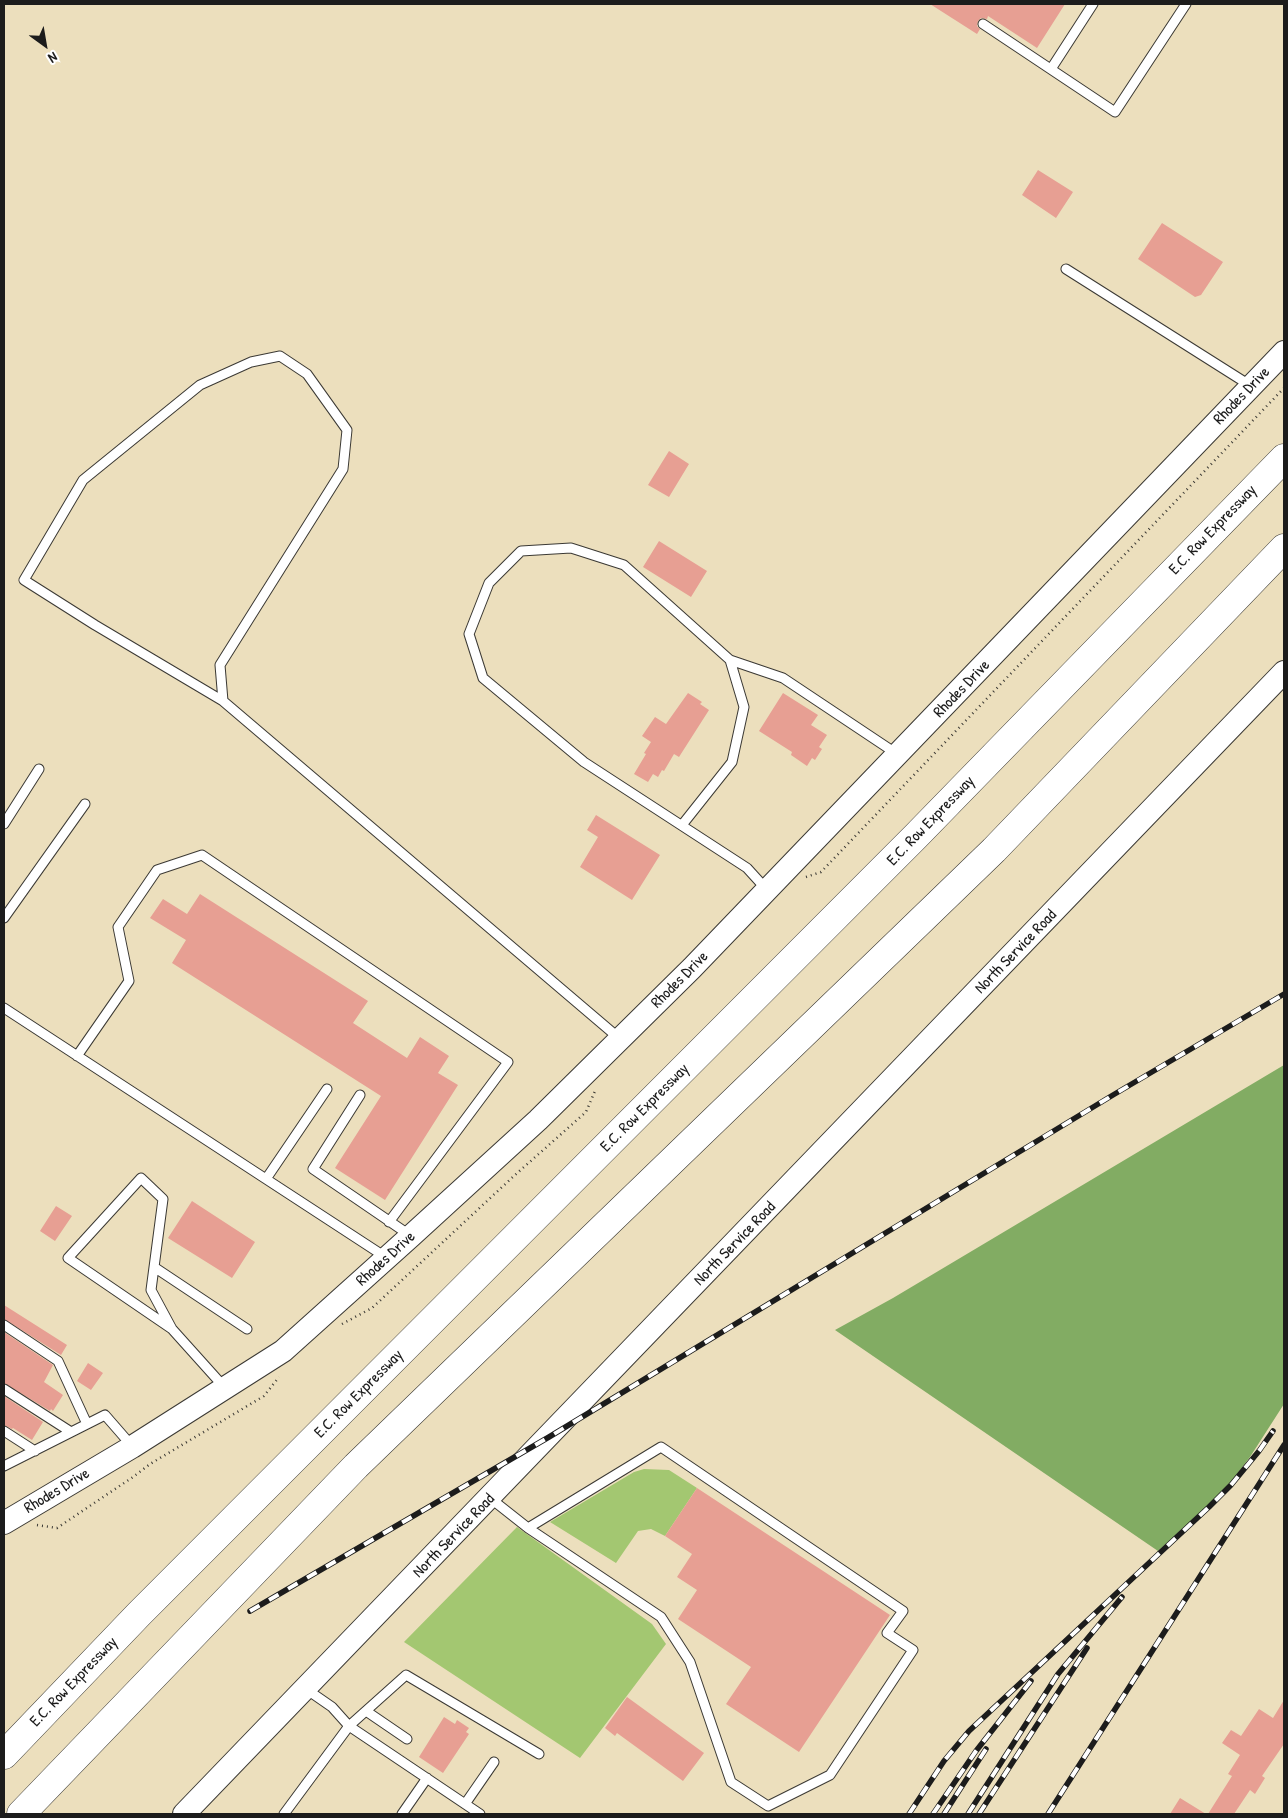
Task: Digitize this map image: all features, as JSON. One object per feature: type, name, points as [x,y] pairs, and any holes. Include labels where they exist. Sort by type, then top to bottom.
[{"type":"highway","name":"E.C. Row Expressway","points":[[4,1755],[139,1614],[909,843],[1284,458]]},
{"type":"highway","points":[[21,1814],[356,1466],[994,850],[1284,548]]},
{"type":"street","name":"Rhodes Drive","points":[[4,1523],[132,1447],[283,1351],[388,1258],[538,1120],[767,891],[1284,352]]},
{"type":"street","name":"North Service Road","points":[[184,1814],[1284,672]]},
{"type":"lane","points":[[1051,69],[1093,4]]},
{"type":"lane","points":[[983,24],[1115,112],[1186,4]]},
{"type":"lane","points":[[1066,269],[1251,386]]},
{"type":"lane","points":[[223,701],[220,665],[343,469],[347,430],[307,374],[280,356],[251,362],[200,386],[83,480],[24,580],[95,625],[223,701],[620,1039]]},
{"type":"lane","points":[[767,891],[747,868],[584,762],[483,678],[469,634],[489,584],[521,551],[571,548],[624,565],[730,660],[783,678],[898,754]]},
{"type":"lane","points":[[682,825],[732,762],[744,707],[730,660]]},
{"type":"lane","points":[[4,824],[39,769]]},
{"type":"lane","points":[[4,918],[85,804]]},
{"type":"lane","points":[[77,1056],[129,981],[118,927],[157,870],[202,855],[508,1062],[389,1222]]},
{"type":"lane","points":[[4,1008],[388,1258]]},
{"type":"lane","points":[[266,1179],[327,1089]]},
{"type":"lane","points":[[360,1095],[313,1169],[411,1236]]},
{"type":"lane","points":[[172,1329],[68,1258],[141,1178],[163,1199],[151,1290],[172,1329],[225,1388]]},
{"type":"lane","points":[[154,1268],[247,1329]]},
{"type":"lane","points":[[4,1325],[58,1361],[86,1424]]},
{"type":"lane","points":[[4,1389],[71,1432]]},
{"type":"lane","points":[[4,1466],[105,1415],[132,1447]]},
{"type":"lane","points":[[4,1431],[35,1451]]},
{"type":"lane","points":[[490,1498],[528,1528],[661,1617],[690,1662],[731,1782],[768,1806],[830,1775],[913,1650],[887,1633],[903,1611],[661,1447],[528,1528]]},
{"type":"lane","points":[[284,1814],[349,1726],[406,1675],[539,1754]]},
{"type":"lane","points":[[306,1689],[332,1707],[349,1726],[480,1814]]},
{"type":"lane","points":[[366,1711],[407,1739]]},
{"type":"lane","points":[[464,1804],[494,1762]]},
{"type":"lane","points":[[402,1814],[427,1778]]},
{"type":"path","points":[[800,879],[821,872],[1284,388]]},
{"type":"green space","points":[[1284,1065],[1284,1404],[1250,1457],[1224,1491],[1158,1551],[835,1330],[893,1298]]},
{"type":"green space","points":[[644,1469],[669,1470],[697,1488],[665,1536],[651,1529],[638,1531],[616,1563],[550,1522],[634,1472]]},
{"type":"green space","points":[[517,1527],[652,1624],[666,1644],[580,1758],[404,1642]]},
{"type":"building","points":[[930,4],[1065,4],[1037,48],[988,16],[987,19],[981,18],[978,21],[977,26],[980,29],[977,34]]},
{"type":"building","points":[[1038,170],[1073,192],[1056,218],[1022,195]]},
{"type":"building","points":[[1162,223],[1223,262],[1201,295],[1195,297],[1138,259]]},
{"type":"building","points":[[669,451],[689,464],[669,497],[648,485]]},
{"type":"building","points":[[659,541],[707,571],[691,597],[643,567]]},
{"type":"building","points":[[688,693],[702,702],[700,704],[709,710],[679,757],[674,754],[664,771],[662,770],[658,777],[653,774],[648,782],[634,774],[651,742],[642,736],[655,717],[666,724]]},
{"type":"building","points":[[783,693],[818,715],[811,725],[827,735],[819,747],[822,749],[815,760],[812,758],[807,766],[791,755],[792,752],[759,731]]},
{"type":"building","points":[[596,815],[660,855],[632,900],[580,867],[598,837],[587,830]]},
{"type":"building","points":[[200,894],[368,1001],[353,1023],[407,1058],[420,1037],[449,1056],[438,1073],[458,1085],[385,1200],[335,1168],[381,1096],[172,963],[186,940],[150,918],[163,899],[187,914]]},
{"type":"building","points":[[192,1201],[255,1242],[232,1278],[168,1238]]},
{"type":"building","points":[[56,1206],[72,1216],[55,1241],[40,1231]]},
{"type":"building","points":[[4,1305],[67,1345],[61,1355],[4,1319]]},
{"type":"building","points":[[4,1332],[53,1365],[44,1382],[63,1395],[53,1411],[4,1383]]},
{"type":"building","points":[[88,1363],[103,1373],[91,1390],[77,1381]]},
{"type":"building","points":[[4,1396],[43,1422],[32,1440],[13,1428],[4,1425]]},
{"type":"building","points":[[697,1488],[890,1615],[799,1752],[726,1704],[751,1667],[678,1619],[697,1590],[677,1577],[692,1554],[665,1536]]},
{"type":"building","points":[[627,1697],[704,1753],[683,1781],[617,1733],[615,1736],[605,1728]]},
{"type":"building","points":[[1284,1700],[1284,1744],[1262,1776],[1265,1778],[1255,1794],[1250,1790],[1234,1814],[1208,1814],[1232,1776],[1228,1774],[1240,1755],[1222,1743],[1231,1730],[1241,1736],[1259,1709],[1273,1718]]},
{"type":"building","points":[[444,1717],[455,1724],[457,1720],[469,1728],[466,1732],[469,1734],[443,1773],[419,1757]]},
{"type":"building","points":[[1180,1798],[1206,1814],[1170,1814]]},
{"type":"railway","points":[[250,1611],[549,1437],[1113,1095],[1284,994]]},
{"type":"railway","points":[[909,1814],[944,1761],[969,1731],[1209,1507],[1231,1485],[1273,1431]]},
{"type":"railway","points":[[1048,1814],[1284,1445]]},
{"type":"railway","points":[[968,1814],[1058,1674],[1122,1597]]},
{"type":"railway","points":[[979,1814],[1087,1648]]},
{"type":"railway","points":[[933,1814],[976,1751],[1031,1681]]},
{"type":"railway","points":[[944,1814],[986,1749]]}]
